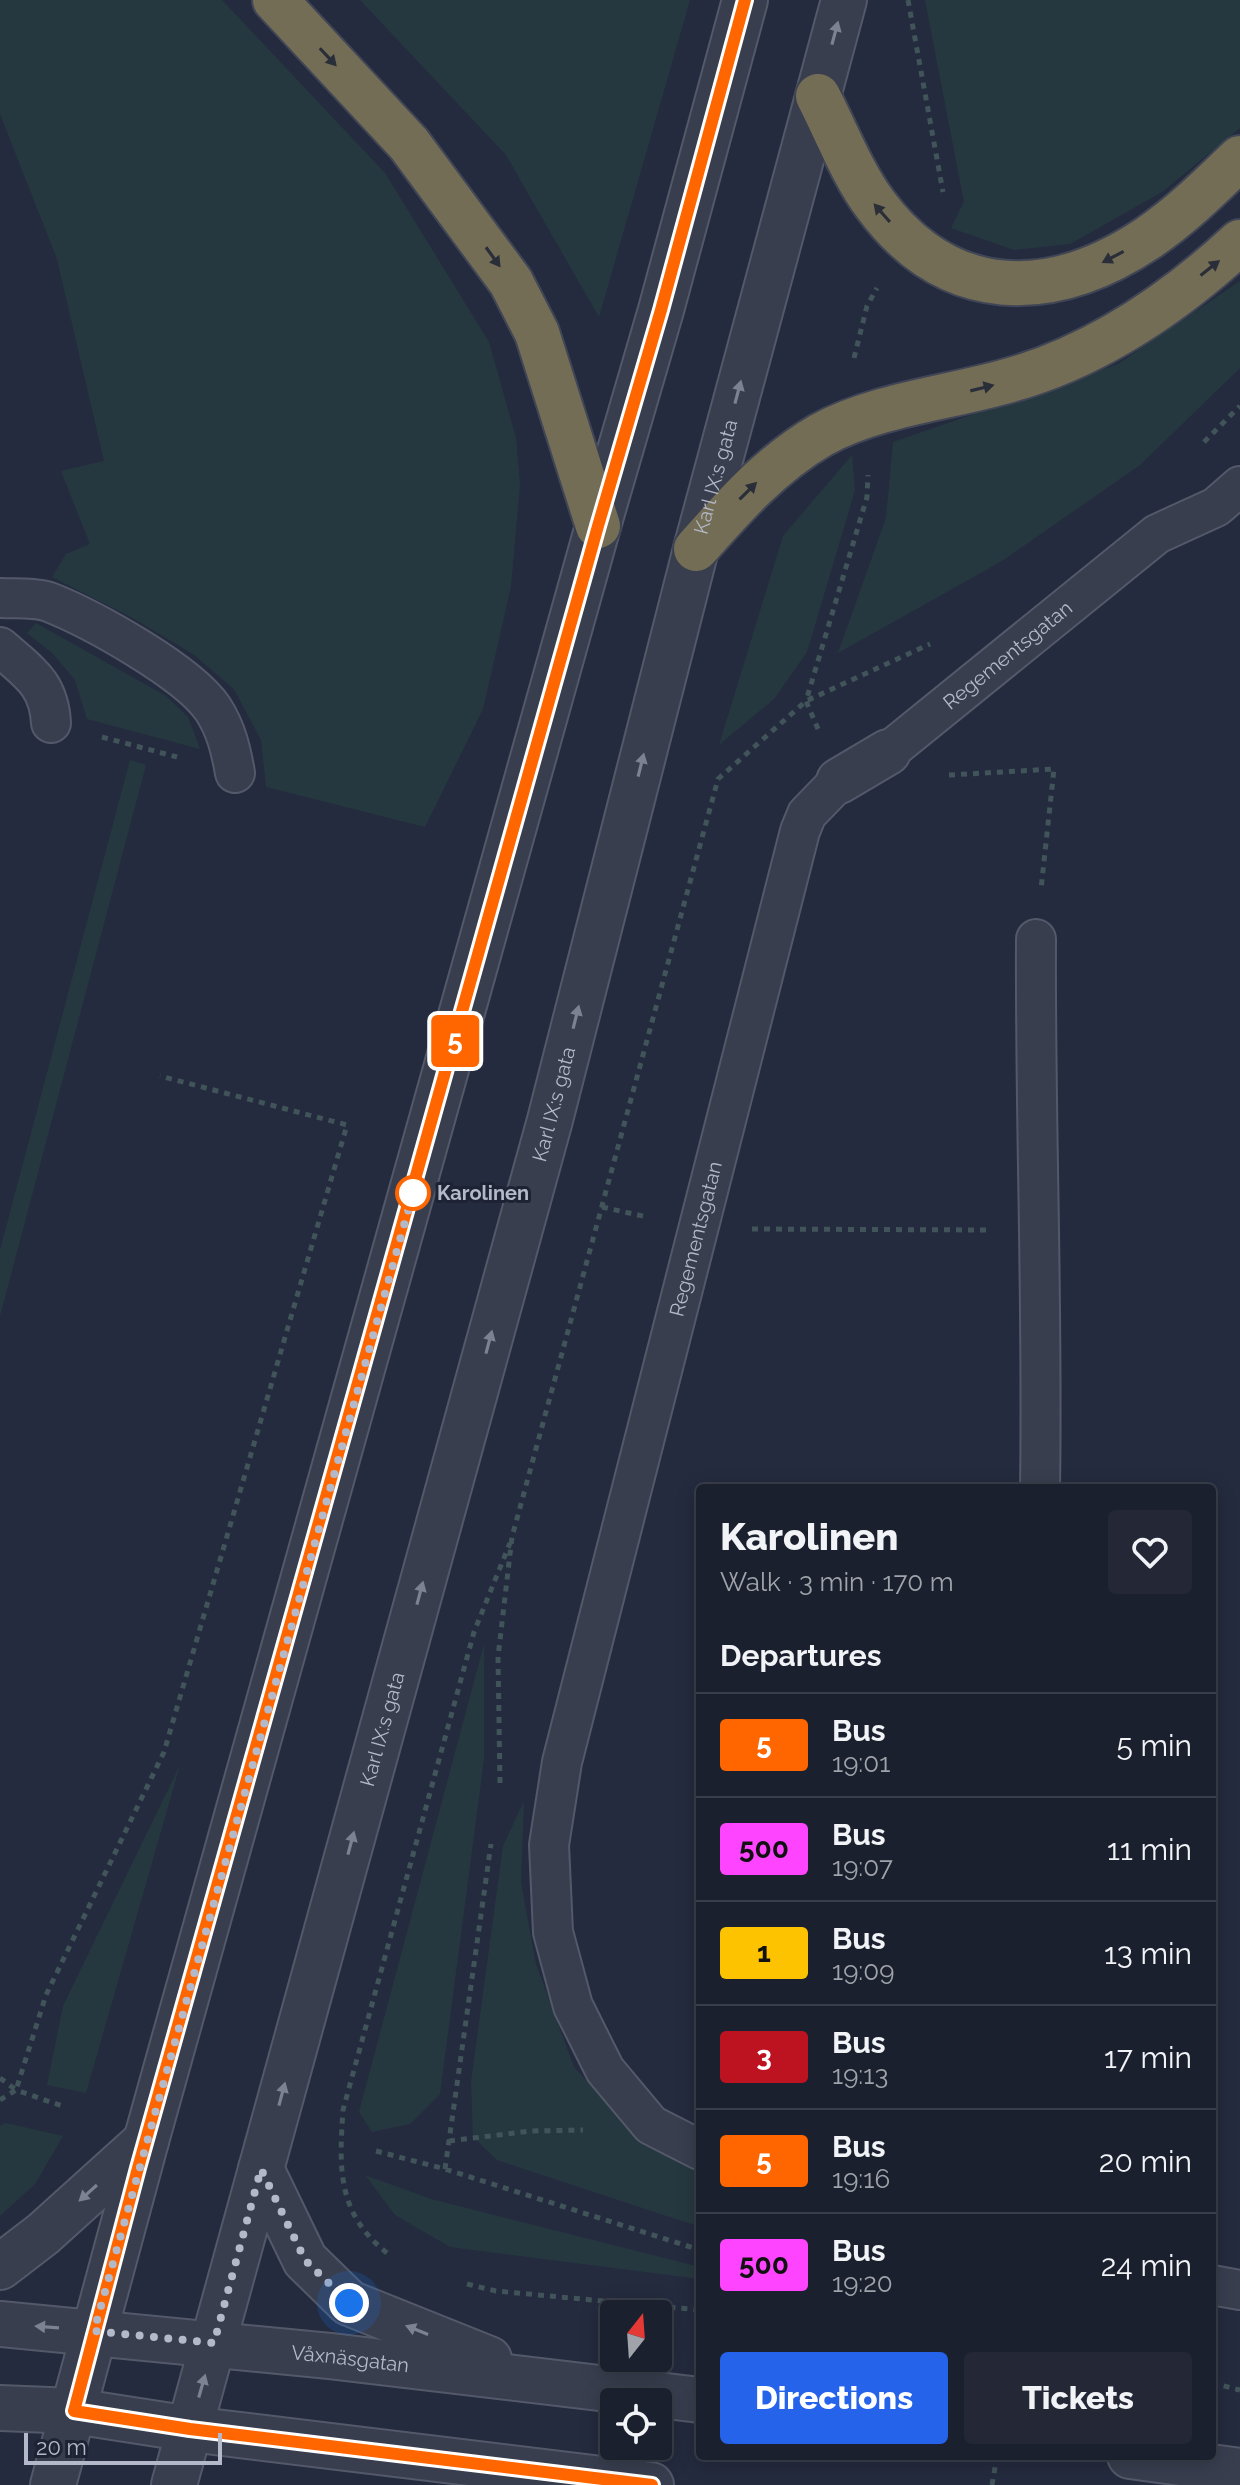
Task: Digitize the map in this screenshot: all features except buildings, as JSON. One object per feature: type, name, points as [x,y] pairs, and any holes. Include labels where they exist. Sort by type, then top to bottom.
[{"type":"highway","points":[[275,0],[409,144],[511,282],[537,333],[598,526]]},
{"type":"highway","points":[[818,96],[873,203],[909,243],[944,268],[992,283],[1039,283],[1088,270],[1148,238],[1198,198],[1240,158]]},
{"type":"highway","points":[[696,549],[747,491],[776,466],[822,435],[858,419],[1011,380],[1072,358],[1146,318],[1240,242]]},
{"type":"street","points":[[53,2485],[146,2141],[661,310],[745,0]]},
{"type":"street","name":"Karl IX:s gata","points":[[174,2485],[550,1120],[696,549],[844,0]]},
{"type":"street","name":"Regementsgatan","points":[[839,781],[888,752]]},
{"type":"street","points":[[0,2267],[43,2234],[146,2141]]},
{"type":"street","points":[[261,2169],[305,2260],[349,2303],[541,2380]]},
{"type":"street","name":"Våxnäsgatan","points":[[0,2324],[214,2343],[696,2399]]},
{"type":"street","points":[[0,2408],[74,2411],[190,2429],[651,2485]]},
{"type":"street","points":[[1159,2460],[1240,2471]]},
{"type":"lane","name":"Regementsgatan","points":[[888,752],[1157,534],[1216,507],[1240,486]]},
{"type":"lane","points":[[0,598],[46,601],[104,630],[186,681],[213,710],[229,741],[235,773]]},
{"type":"lane","points":[[0,647],[38,681],[50,703],[51,723]]},
{"type":"lane","name":"Regementsgatan","points":[[696,2148],[651,2125],[605,2070],[573,2006],[553,1932],[549,1845],[562,1762],[800,831],[807,814],[839,781]]},
{"type":"lane","points":[[1036,939],[1035,1113],[1042,1359],[1040,1484]]},
{"type":"lane","points":[[1216,2286],[1240,2290]]},
{"type":"path","points":[[51,723],[235,773]]},
{"type":"path","points":[[946,775],[1054,769],[1036,939]]},
{"type":"path","points":[[0,2100],[16,2090],[46,1995],[164,1752],[347,1125],[160,1076]]},
{"type":"path","points":[[602,1207],[698,1229],[1039,1230]]},
{"type":"path","points":[[394,2257],[363,2230],[347,2205],[342,2171],[343,2110],[474,1632],[512,1537]]},
{"type":"path","points":[[0,2078],[16,2090],[65,2107]]},
{"type":"path","points":[[449,2141],[531,2131],[659,2130]]},
{"type":"path","points":[[376,2151],[445,2169],[696,2249]]},
{"type":"path","points":[[466,2284],[496,2291],[696,2310]]},
{"type":"path","points":[[1216,2384],[1240,2390]]},
{"type":"path","points":[[992,2485],[996,2460]]},
{"type":"shaded area","points":[[0,0],[222,0],[385,173],[489,342],[516,438],[520,484],[511,586],[483,709],[425,827],[266,787],[261,740],[234,689],[193,654],[129,616],[52,577],[66,554],[90,544],[61,471],[104,461],[57,259],[0,114]]},
{"type":"shaded area","points":[[360,0],[690,0],[599,317],[506,155]]},
{"type":"shaded area","points":[[925,0],[1240,0],[1240,128],[1162,192],[1070,244],[1014,250],[951,228],[964,202]]},
{"type":"shaded area","points":[[1240,281],[1240,368],[1140,465],[1002,561],[838,653],[886,518],[893,442],[1118,364]]},
{"type":"shaded area","points":[[852,455],[855,490],[807,652],[774,699],[719,745],[783,536]]},
{"type":"shaded area","points":[[36,623],[166,696],[188,717],[200,749],[87,719],[75,680],[52,653],[27,633]]},
{"type":"shaded area","points":[[130,760],[146,765],[0,1316],[0,1250]]},
{"type":"shaded area","points":[[484,1644],[484,1759],[440,2094],[410,2124],[372,2132],[359,2112]]},
{"type":"shaded area","points":[[180,1765],[86,2093],[47,2085],[63,2006]]},
{"type":"shaded area","points":[[524,1801],[521,1883],[536,1964],[574,2067],[645,2146],[696,2167],[696,2226],[497,2160],[473,2137],[471,2082],[503,1846]]},
{"type":"shaded area","points":[[6,2123],[63,2136],[35,2184],[0,2216],[0,2126]]},
{"type":"shaded area","points":[[365,2175],[431,2199],[696,2266],[696,2278],[450,2247],[395,2215]]},
{"type":"bus line","name":"5","points":[[652,2485],[190,2429],[74,2411],[154,2111],[661,310],[745,0]]},
{"type":"place","name":"Karolinen","points":[[413,1193]]},
{"type":"route","points":[[349,2303],[305,2260],[261,2169],[214,2343],[94,2331],[417,1179],[413,1193]]}]
